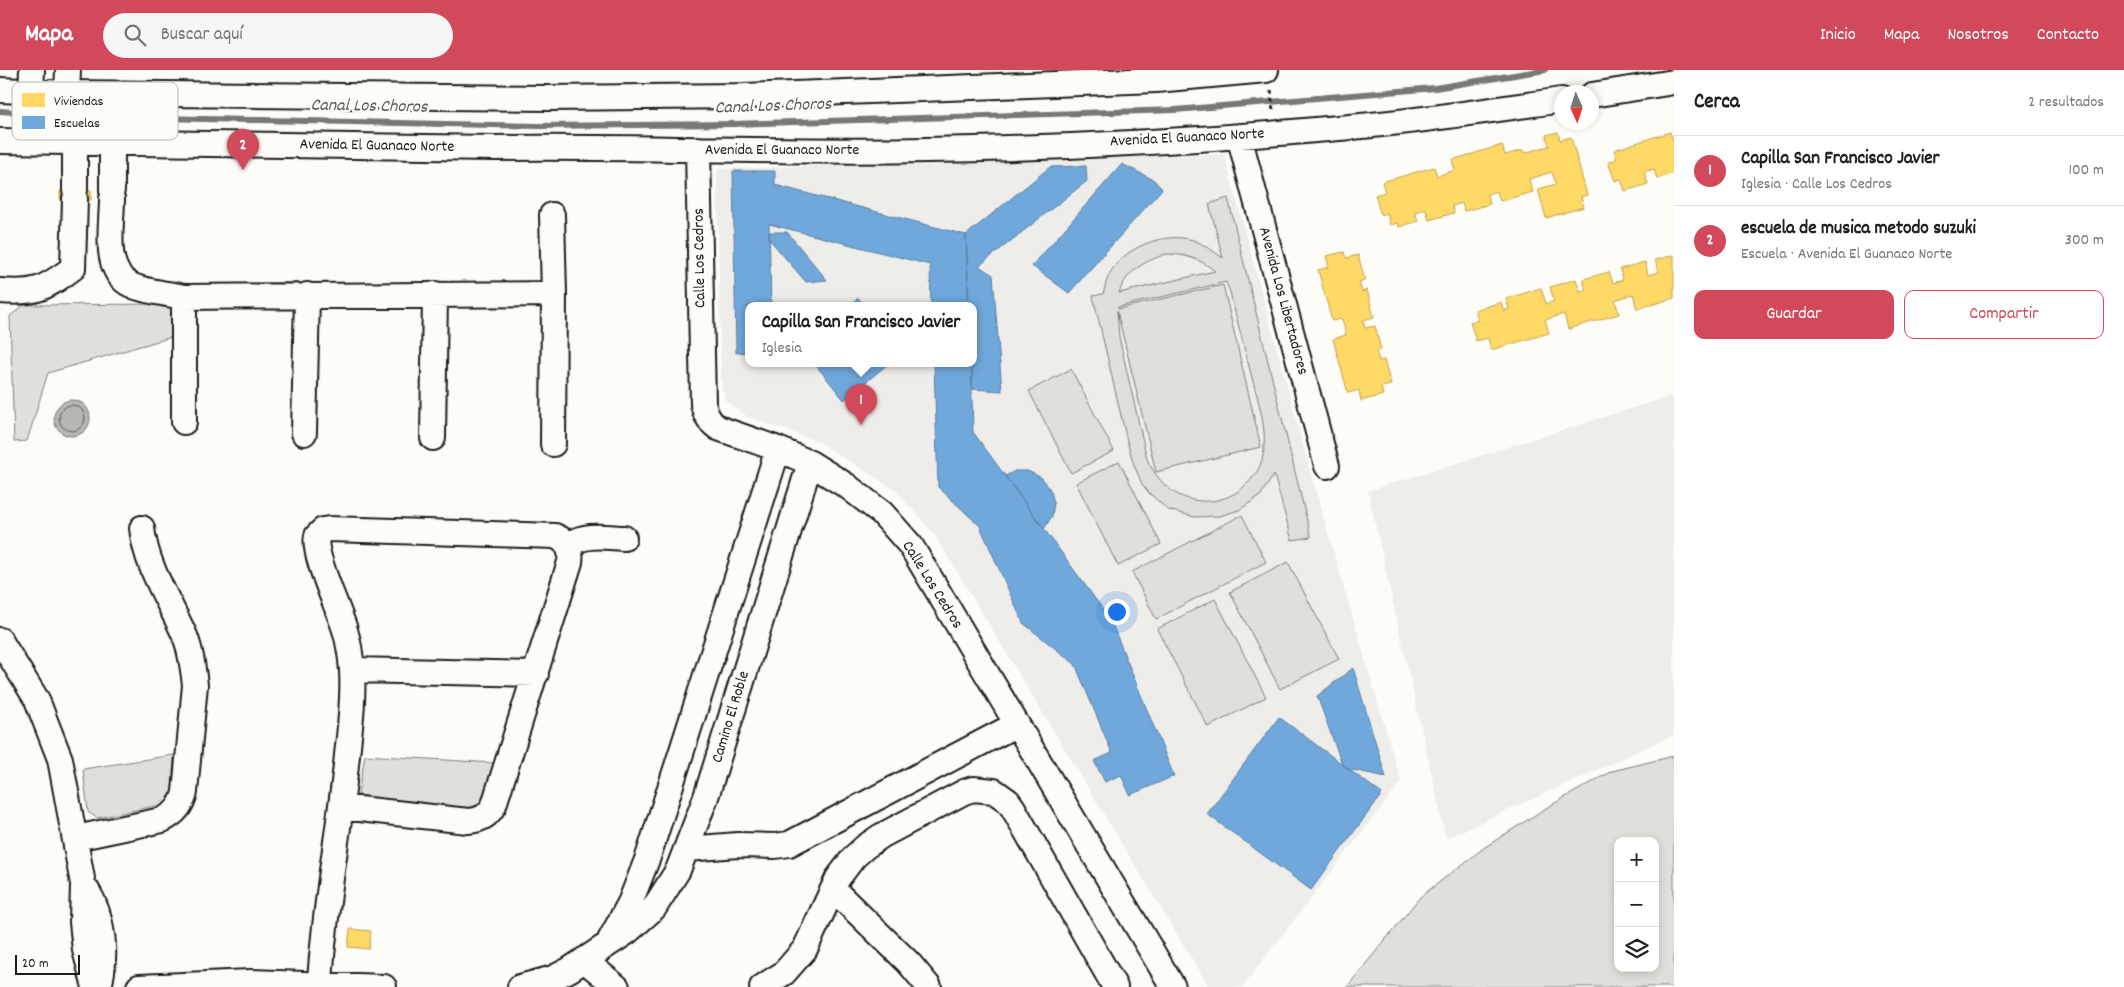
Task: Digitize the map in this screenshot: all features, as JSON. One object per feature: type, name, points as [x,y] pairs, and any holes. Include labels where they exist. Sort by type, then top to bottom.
[{"type":"street","points":[[178,86],[547,98],[743,96],[1078,84],[1194,73],[1231,72],[1268,79]]},
{"type":"street","points":[[32,81],[68,82]]},
{"type":"street","points":[[1599,94],[1674,82]]},
{"type":"street","name":"Avenida El Guanaco Norte","points":[[0,141],[112,141],[476,148],[925,150],[1239,136],[1424,119],[1554,101]]},
{"type":"street","name":"Avenida Los Libertadores","points":[[1239,136],[1327,466]]},
{"type":"street","points":[[0,291],[22,293],[40,290],[73,268],[75,141]]},
{"type":"street","points":[[112,141],[112,257],[117,276],[131,286],[184,297],[554,294]]},
{"type":"street","name":"Calle Los Cedros","points":[[698,149],[703,404],[706,414],[711,422],[726,432],[778,449],[810,463],[847,486],[882,513],[911,546],[1173,987]]},
{"type":"street","points":[[552,215],[554,294],[553,444]]},
{"type":"street","points":[[433,438],[435,294]]},
{"type":"street","points":[[304,433],[307,295]]},
{"type":"street","points":[[184,297],[184,422]]},
{"type":"street","name":"Camino El Roble","points":[[608,943],[630,903],[648,857],[778,449]]},
{"type":"street","name":"Camino El Roble","points":[[533,986],[553,978],[584,960],[641,921],[663,896],[678,870],[706,797],[810,463]]},
{"type":"street","points":[[76,838],[162,820],[171,816],[178,809],[186,792],[195,685],[193,667],[185,637],[149,560],[142,528]]},
{"type":"street","points":[[320,983],[325,917],[341,807],[352,710],[352,670],[345,630],[316,549],[317,536],[323,530],[339,529],[555,536],[568,545],[571,556],[570,562],[536,674],[494,805],[490,812],[484,818],[468,821],[341,807]]},
{"type":"street","points":[[568,545],[579,539],[592,536],[624,538]]},
{"type":"street","points":[[0,640],[37,700],[60,759],[84,884],[94,904],[102,936],[104,960],[97,987]]},
{"type":"street","points":[[352,670],[536,674]]},
{"type":"street","points":[[687,849],[789,844],[1017,724]]},
{"type":"street","points":[[762,987],[784,973],[805,948],[833,889],[854,857],[881,836],[964,792],[979,789],[994,791],[1008,801],[1013,808],[1115,987]]},
{"type":"street","points":[[648,857],[660,854],[665,856],[671,859],[678,870]]},
{"type":"street","points":[[833,889],[909,963],[929,987]]},
{"type":"street","points":[[584,960],[617,987]]},
{"type":"street","points":[[138,987],[213,983],[291,985],[320,983],[384,987]]},
{"type":"path","points":[[1268,79],[1273,119]]},
{"type":"shaded area","points":[[1224,154],[1314,485],[1401,782],[1242,987],[1209,987],[934,534],[897,491],[817,441],[748,417],[725,401],[721,380],[717,169]]},
{"type":"shaded area","points":[[1228,198],[1311,537],[1292,540],[1274,475],[1260,496],[1239,510],[1220,516],[1195,517],[1168,510],[1142,484],[1134,465],[1093,296],[1103,294],[1109,275],[1115,265],[1124,257],[1145,244],[1157,240],[1182,238],[1193,240],[1223,258],[1209,204]],"holes":[[[1166,254],[1192,258],[1204,263],[1215,271],[1119,293],[1127,278],[1137,268],[1150,260]],[[1226,282],[1259,404],[1264,435],[1263,456],[1260,467],[1254,476],[1237,492],[1215,500],[1191,500],[1168,488],[1156,475],[1147,459],[1119,337],[1117,311],[1156,472],[1261,447],[1223,285],[1118,309],[1118,307]]]},
{"type":"shaded area","points":[[163,304],[177,311],[175,336],[48,373],[27,441],[14,442],[10,316],[24,305]]},
{"type":"shaded area","points":[[1071,369],[1114,451],[1071,473],[1029,391]]},
{"type":"shaded area","points":[[1674,395],[1674,735],[1446,838],[1368,491]]},
{"type":"shaded area","points":[[1119,461],[1161,544],[1118,566],[1076,483]]},
{"type":"shaded area","points":[[1242,515],[1266,562],[1156,619],[1132,572]]},
{"type":"shaded area","points":[[1288,562],[1339,659],[1280,689],[1230,592]]},
{"type":"shaded area","points":[[1215,599],[1266,697],[1208,727],[1157,629]]},
{"type":"shaded area","points":[[174,755],[172,794],[155,806],[97,818],[88,812],[83,769]]},
{"type":"shaded area","points":[[365,755],[494,763],[487,802],[463,810],[358,795]]},
{"type":"shaded area","points":[[1674,756],[1674,987],[1347,987],[1420,897],[1485,847],[1546,808],[1612,771]]},
{"type":"water","points":[[72,400],[84,406],[90,418],[84,430],[72,436],[60,430],[54,418],[60,406]]},
{"type":"building: Viviendas","points":[[1558,132],[1560,140],[1571,137],[1587,195],[1581,197],[1584,207],[1546,218],[1538,189],[1556,184],[1552,172],[1529,179],[1533,192],[1500,201],[1497,191],[1487,194],[1490,204],[1464,211],[1462,203],[1452,206],[1454,213],[1429,220],[1426,209],[1415,212],[1418,221],[1399,227],[1398,223],[1390,225],[1387,213],[1381,215],[1375,195],[1385,192],[1382,182],[1434,167],[1437,176],[1455,170],[1452,160],[1502,145],[1505,155],[1523,150],[1524,153],[1549,146],[1546,135]]},
{"type":"building: Viviendas","points":[[1670,132],[1674,143],[1674,173],[1657,179],[1654,169],[1644,172],[1648,184],[1625,191],[1621,179],[1615,181],[1608,162],[1617,159],[1614,150]]},
{"type":"building: Viviendas","points":[[91,190],[91,200],[60,199],[60,191]]},
{"type":"building: Viviendas","points":[[1344,252],[1346,258],[1358,255],[1365,280],[1359,282],[1362,292],[1367,290],[1374,317],[1363,320],[1365,328],[1375,326],[1381,350],[1376,351],[1379,361],[1384,360],[1391,385],[1381,387],[1383,395],[1361,401],[1359,390],[1348,393],[1333,339],[1346,335],[1342,319],[1332,321],[1318,270],[1329,267],[1326,256]]},
{"type":"building: Viviendas","points":[[1674,255],[1674,298],[1637,309],[1633,294],[1615,300],[1619,314],[1568,329],[1564,314],[1545,320],[1549,333],[1491,350],[1488,338],[1476,341],[1470,322],[1478,320],[1475,310],[1501,302],[1504,311],[1509,309],[1506,299],[1541,288],[1546,304],[1554,301],[1550,287],[1576,279],[1580,292],[1586,290],[1583,279],[1609,272],[1613,283],[1623,280],[1620,269],[1645,262],[1648,275],[1659,272],[1655,260]]},
{"type":"building: Viviendas","points":[[350,929],[371,931],[369,949],[348,947]]},
{"type":"building: Escuelas","points":[[1122,164],[1154,180],[1162,189],[1069,293],[1032,266]]},
{"type":"building: Escuelas","points":[[1086,166],[1087,181],[979,266],[993,275],[1002,391],[972,389],[973,367],[977,367],[977,302],[969,302],[966,235],[1050,167]]},
{"type":"building: Escuelas","points":[[733,171],[775,171],[775,185],[966,235],[969,302],[931,302],[930,265],[769,224],[771,302],[745,302],[745,352],[736,353]]},
{"type":"building: Escuelas","points":[[769,232],[787,232],[827,280],[806,282],[769,239]]},
{"type":"building: Escuelas","points":[[817,367],[884,367],[844,400]]},
{"type":"building: Escuelas","points":[[934,367],[971,367],[973,432],[1110,619],[1174,776],[1130,795],[1121,775],[1105,782],[1094,761],[1112,753],[1075,664],[1023,623],[980,526],[938,487]]},
{"type":"building: Escuelas","points":[[1015,471],[1028,471],[1042,478],[1051,491],[1054,503],[1052,516],[1044,529],[1005,476]]},
{"type":"building: Escuelas","points":[[1353,668],[1386,777],[1348,769],[1342,764],[1317,696]]},
{"type":"building: Escuelas","points":[[1279,717],[1382,794],[1311,890],[1207,814]]},
{"type":"waterway","name":"Canal Los Choros","points":[[178,118],[538,126],[734,124],[1175,110],[1435,88],[1545,70]]},
{"type":"waterway","name":"Canal Los Choros","points":[[0,111],[12,112]]},
{"type":"place","name":"escuela de musica metodo suzuki","points":[[243,170]]},
{"type":"place","name":"Capilla San Francisco Javier","points":[[861,425]]}]
